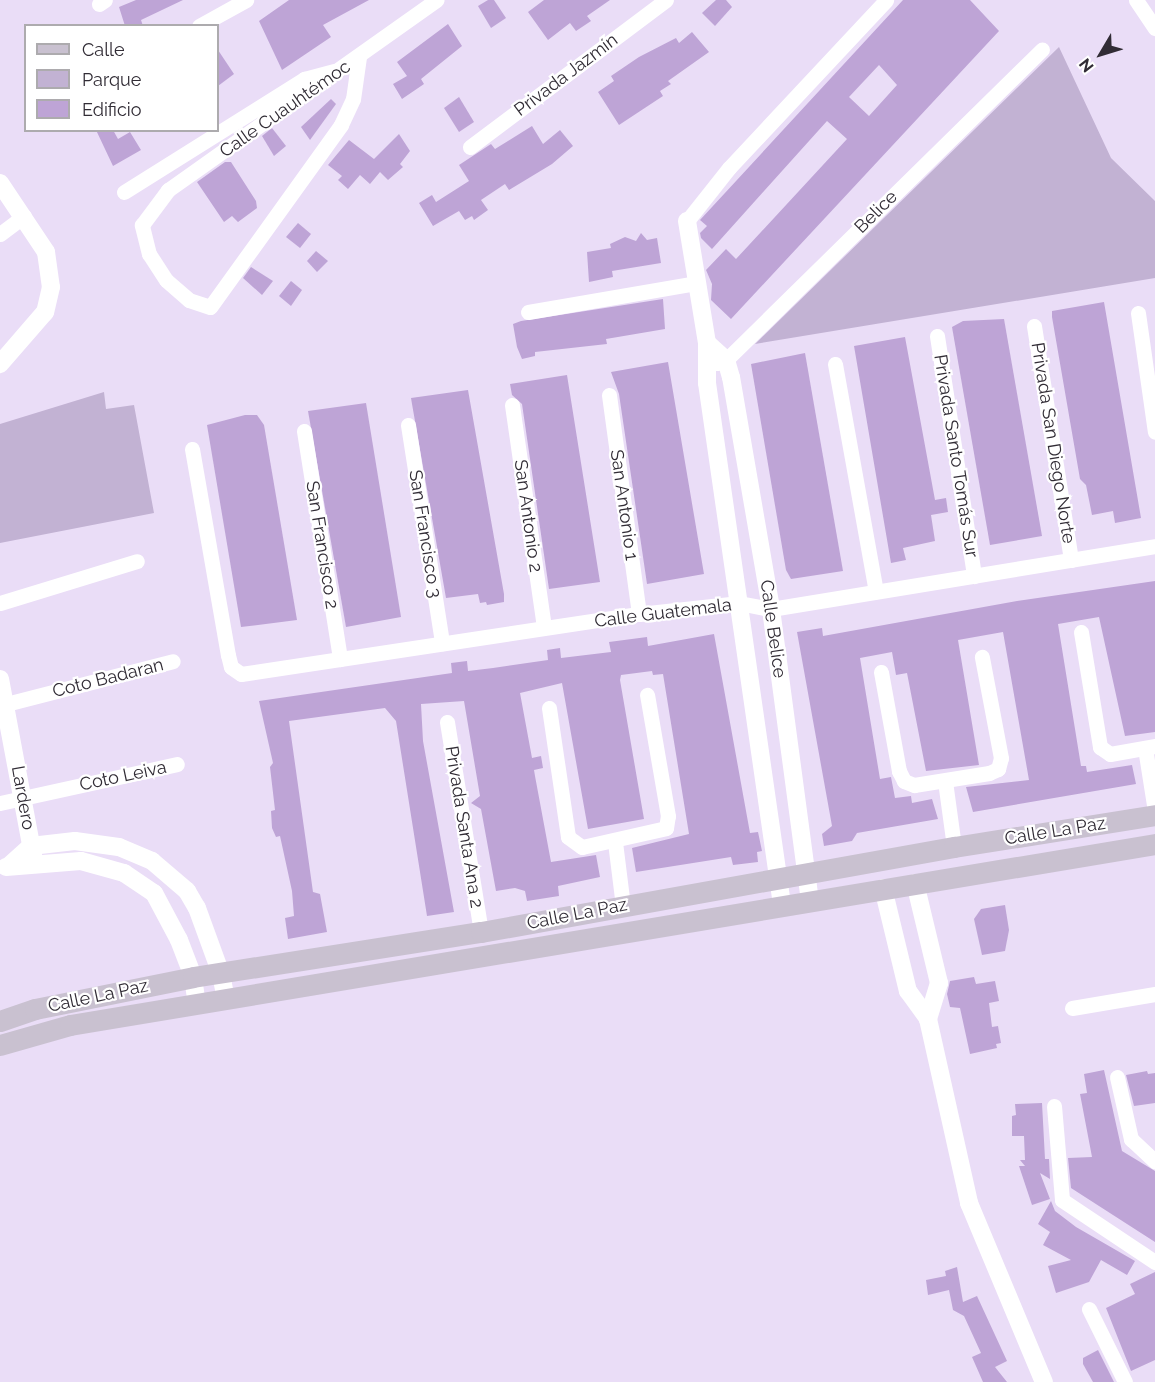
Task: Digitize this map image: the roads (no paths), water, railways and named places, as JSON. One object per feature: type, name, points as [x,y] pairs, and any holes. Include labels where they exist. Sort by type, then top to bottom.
[{"type":"main road","name":"Calle La Paz","points":[[0,1021],[35,1009],[193,977],[481,932],[1155,813]]},
{"type":"main road","name":"Calle La Paz","points":[[0,1045],[70,1025],[1155,844]]},
{"type":"street","points":[[203,24],[246,0]]},
{"type":"street","name":"Calle Cuauhtémoc","points":[[359,57],[353,99],[341,125],[210,307],[189,300],[166,280],[149,254],[142,225],[168,190],[359,57],[436,0]]},
{"type":"street","points":[[687,221],[729,168],[886,0]]},
{"type":"street","points":[[1136,0],[1155,28]]},
{"type":"street","name":"Privada Jazmín","points":[[470,147],[658,3]]},
{"type":"street","name":"Belice","points":[[705,367],[726,360],[1042,49]]},
{"type":"street","points":[[124,192],[304,79],[340,70]]},
{"type":"street","points":[[0,183],[46,252],[51,287],[45,312],[0,364]]},
{"type":"street","points":[[0,234],[24,216]]},
{"type":"street","name":"Calle Belice","points":[[687,221],[707,343],[705,367],[782,905]]},
{"type":"street","points":[[528,312],[696,283]]},
{"type":"street","points":[[1138,313],[1155,432]]},
{"type":"street","name":"Privada San Diego Norte","points":[[1034,326],[1071,560]]},
{"type":"street","name":"Privada Santo Tomás Sur","points":[[937,336],[974,576]]},
{"type":"street","points":[[707,343],[726,360]]},
{"type":"street","name":"Calle Belice","points":[[726,360],[771,609],[810,900]]},
{"type":"street","points":[[835,364],[876,591]]},
{"type":"street","name":"San Antonio 1","points":[[609,395],[639,614]]},
{"type":"street","name":"San Antonio 2","points":[[512,405],[544,627]]},
{"type":"street","name":"San Francisco 3","points":[[408,425],[442,643]]},
{"type":"street","name":"San Francisco 2","points":[[304,431],[340,659]]},
{"type":"street","name":"Calle Guatemala","points":[[192,449],[228,655],[231,668],[241,674],[639,614],[739,603],[771,609],[1155,546]]},
{"type":"street","points":[[0,603],[137,561]]},
{"type":"street","points":[[1081,632],[1100,747],[1110,754],[1150,747],[1155,813]]},
{"type":"street","points":[[881,672],[904,781],[914,785],[945,781],[998,768],[1001,758],[982,657]]},
{"type":"street","name":"Coto Badaran","points":[[6,704],[173,661]]},
{"type":"street","name":"Lardero","points":[[0,679],[24,797],[33,855]]},
{"type":"street","points":[[549,708],[568,837],[582,847],[615,842],[666,828],[668,816],[647,695]]},
{"type":"street","name":"Privada Santa Ana 2","points":[[447,722],[481,932]]},
{"type":"street","name":"Coto Leiva","points":[[0,803],[177,764]]},
{"type":"street","points":[[945,781],[954,847]]},
{"type":"street","name":"Lardero","points":[[5,867],[75,841],[107,844],[144,857],[173,878],[197,908],[221,974],[226,999]]},
{"type":"street","points":[[615,842],[623,906]]},
{"type":"street","points":[[33,855],[103,866],[124,873],[154,893],[168,915],[193,977],[197,1004]]},
{"type":"street","points":[[154,893],[173,878]]},
{"type":"street","points":[[915,883],[939,983],[928,1019]]},
{"type":"street","points":[[883,888],[908,992],[928,1019],[969,1203],[1044,1382]]},
{"type":"street","points":[[1072,1008],[1155,994]]},
{"type":"street","points":[[1117,1077],[1131,1139],[1155,1161]]},
{"type":"street","points":[[1054,1106],[1062,1200],[1155,1262]]},
{"type":"street","points":[[1089,1309],[1125,1382]]}]
